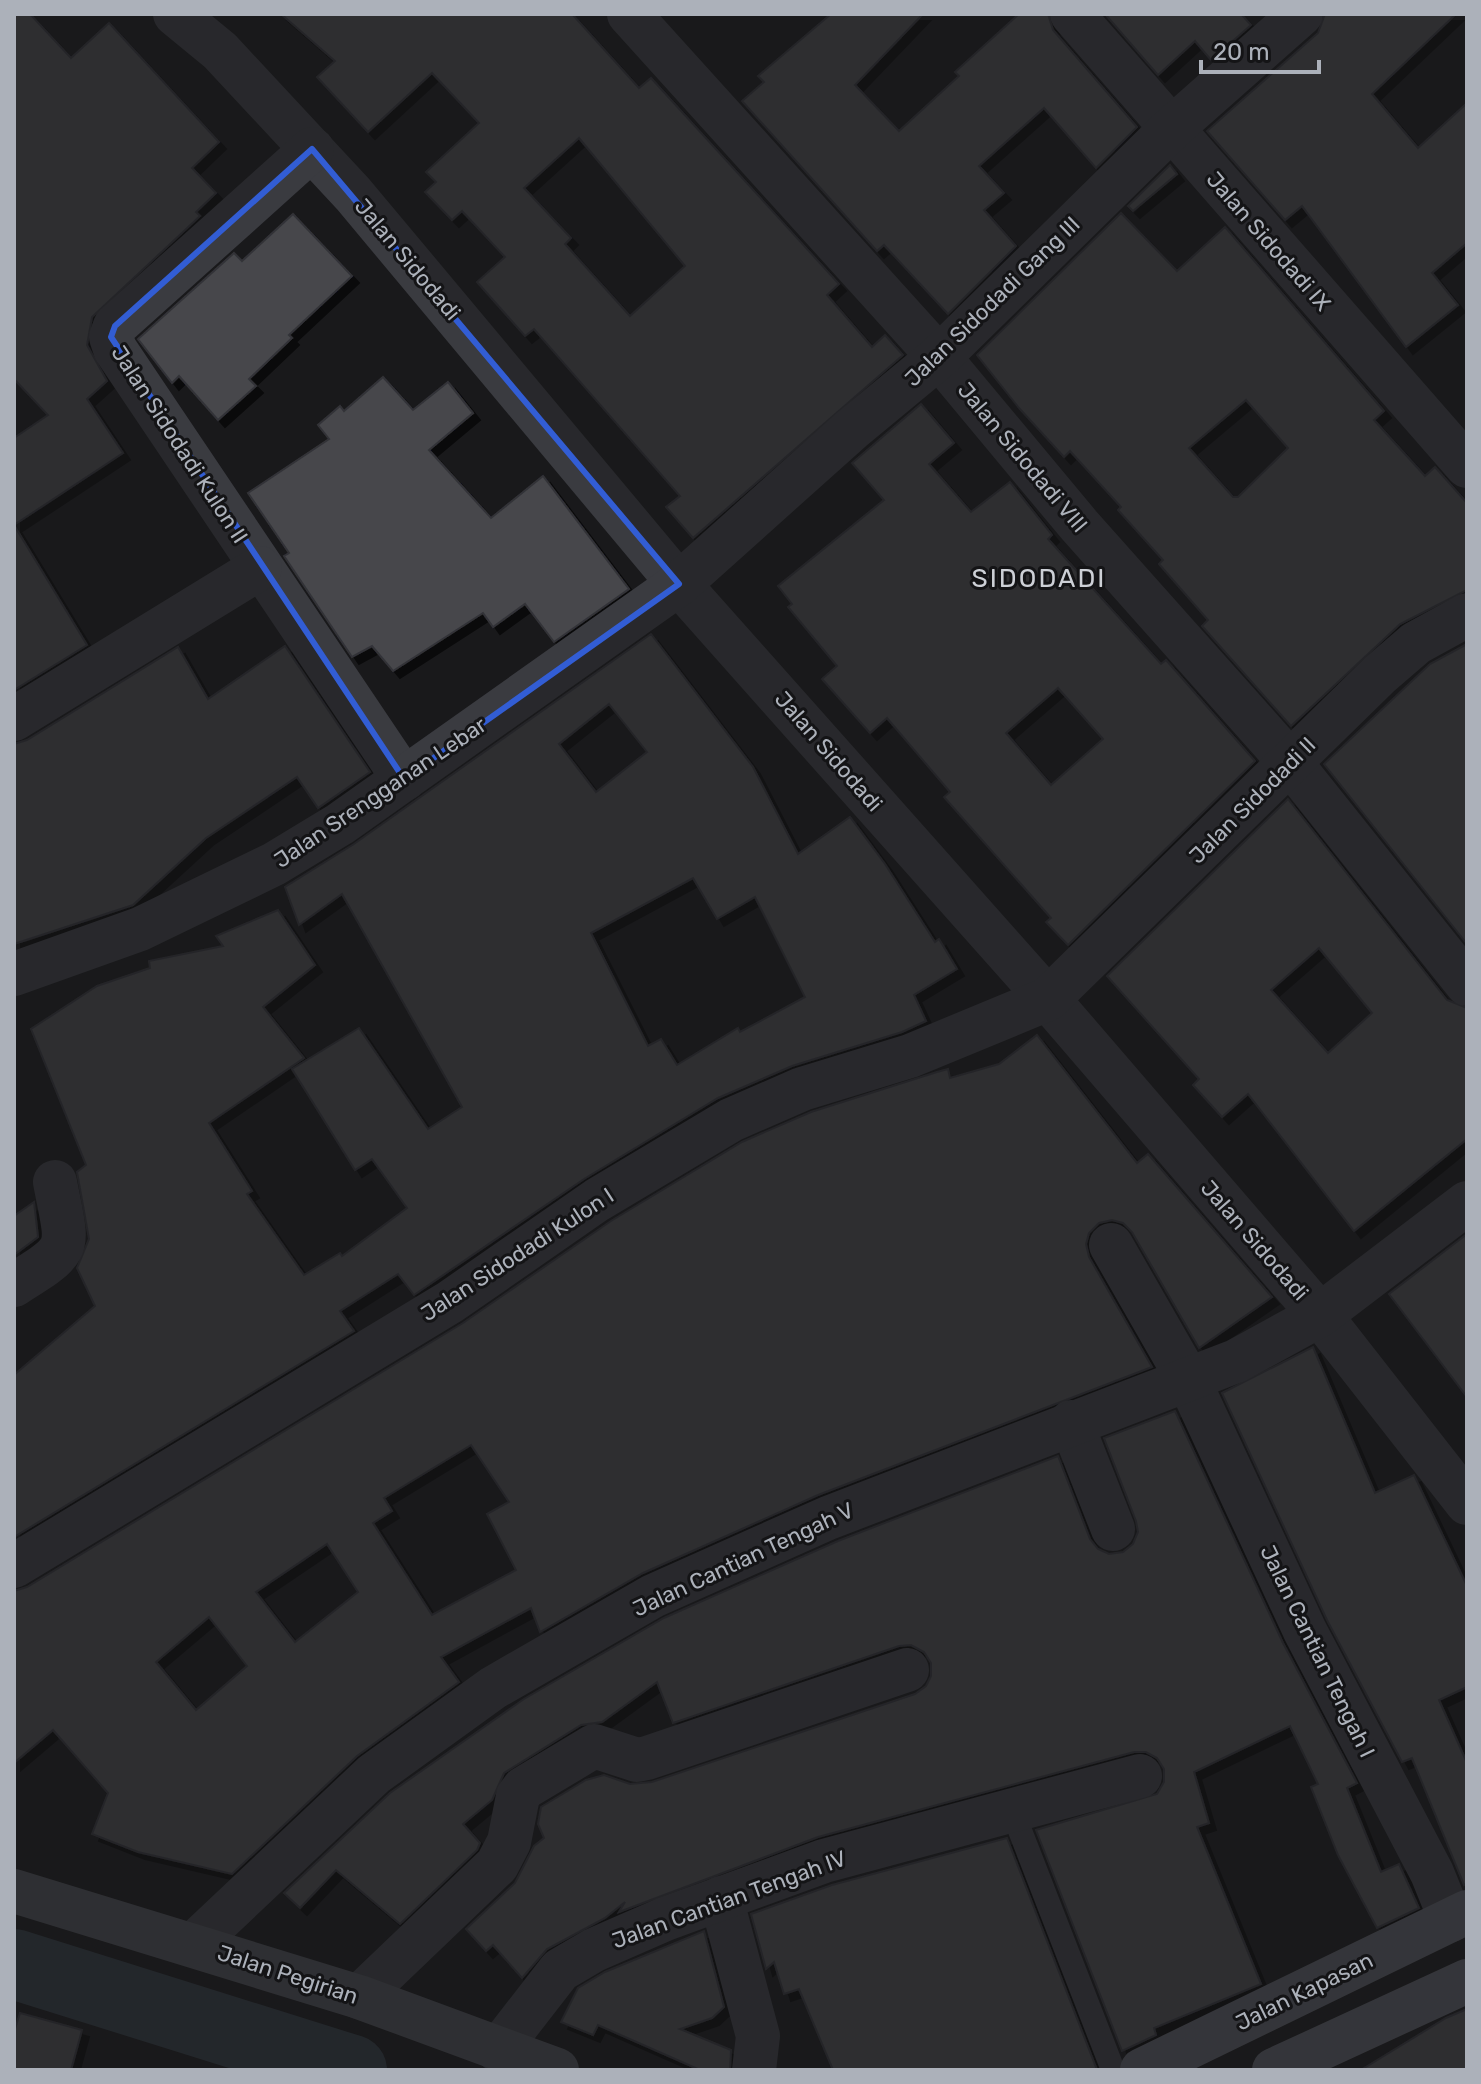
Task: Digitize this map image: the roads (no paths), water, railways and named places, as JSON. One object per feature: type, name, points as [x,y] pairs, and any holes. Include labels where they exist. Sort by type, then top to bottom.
[{"type":"main road","name":"Jalan Pegirian","points":[[14,1891],[359,1997],[557,2070]]},
{"type":"main road","name":"Jalan Kapasan","points":[[1142,2070],[1459,1916]]},
{"type":"main road","points":[[1274,2070],[1467,1981]]},
{"type":"street","name":"Jalan Sidodadi","points":[[175,14],[220,51],[312,149],[492,357],[679,584],[1048,999],[1320,1315],[1467,1503]]},
{"type":"street","name":"Jalan Sidodadi VIII","points":[[629,14],[939,357],[1079,525],[1289,761],[1467,984]]},
{"type":"street","name":"Jalan Sidodadi IX","points":[[1072,14],[1467,466]]},
{"type":"street","name":"Jalan Sidodadi Gang III","points":[[679,584],[852,429],[939,357],[1171,129],[1301,14]]},
{"type":"street","name":"Jalan Sidodadi Kulon II","points":[[312,149],[115,326],[111,337],[115,349],[260,568],[404,779]]},
{"type":"street","points":[[14,719],[260,568]]},
{"type":"street","name":"Jalan Srengganan Lebar","points":[[14,974],[140,929],[203,902],[327,832],[679,584]]},
{"type":"street","name":"Jalan Sidodadi II","points":[[1048,999],[1289,761],[1416,643],[1467,615]]},
{"type":"street","name":"Jalan Sidodadi Kulon I","points":[[14,1566],[450,1302],[597,1200],[731,1120],[802,1089],[910,1056],[1048,999]]},
{"type":"street","points":[[14,1285],[53,1261],[66,1242],[55,1182]]},
{"type":"street","name":"Jalan Cantian Tengah V","points":[[194,1944],[374,1774],[493,1688],[653,1596],[828,1518],[1236,1361],[1320,1315],[1467,1203]]},
{"type":"street","name":"Jalan Cantian Tengah I","points":[[1111,1245],[1189,1381],[1305,1631],[1432,1873],[1459,1916]]},
{"type":"street","points":[[1071,1422],[1113,1529]]},
{"type":"street","points":[[359,1997],[497,1865],[509,1842],[518,1796],[524,1788],[594,1746],[637,1760],[647,1758],[907,1670]]},
{"type":"street","name":"Jalan Cantian Tengah IV","points":[[498,2050],[560,1970],[594,1950],[721,1898],[824,1861],[1140,1776]]},
{"type":"street","points":[[721,1898],[758,2036],[754,2070]]},
{"type":"lane","points":[[1012,1810],[1113,2070]]},
{"type":"waterway","points":[[14,1964],[352,2070]]},
{"type":"district","name":"SIDODADI","points":[[1039,578]]}]
